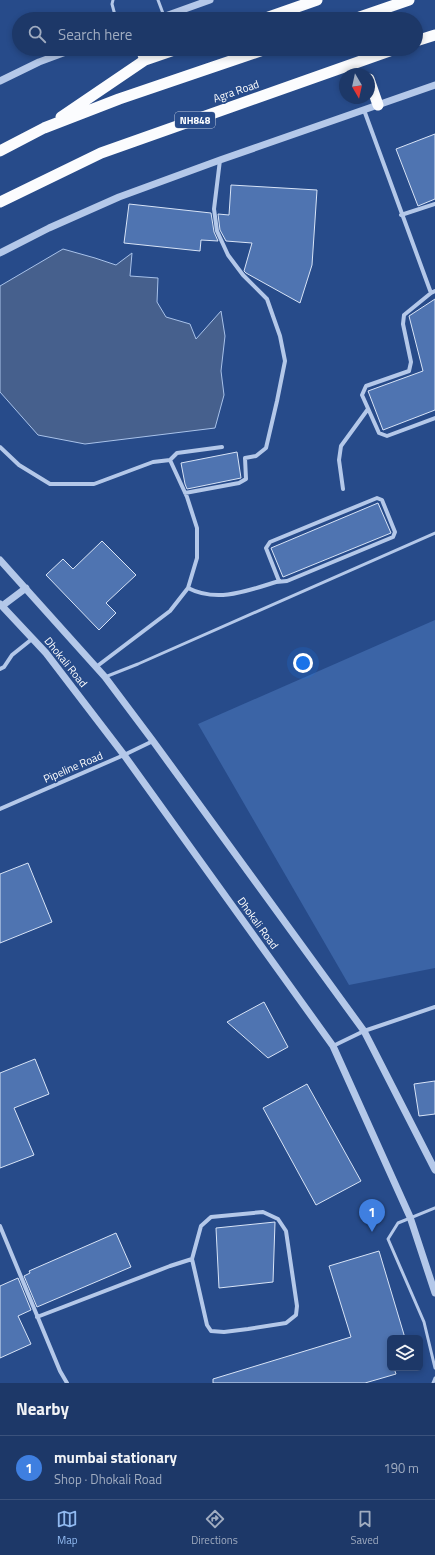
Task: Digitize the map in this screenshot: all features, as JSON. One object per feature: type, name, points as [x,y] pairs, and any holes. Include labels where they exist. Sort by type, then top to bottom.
[{"type":"highway","points":[[283,12],[317,0]]},
{"type":"highway","points":[[374,12],[409,0]]},
{"type":"highway","points":[[423,39],[435,35]]},
{"type":"highway","points":[[144,56],[145,60]]},
{"type":"highway","points":[[0,151],[44,128],[145,60],[157,56]]},
{"type":"highway","points":[[44,128],[120,99],[246,56]]},
{"type":"highway","name":"Agra Road","points":[[0,202],[101,153],[374,56]]},
{"type":"highway","points":[[362,60],[365,68]]},
{"type":"highway","points":[[375,96],[378,105]]},
{"type":"street","points":[[177,12],[210,0]]},
{"type":"street","points":[[0,81],[39,62],[55,56]]},
{"type":"street","points":[[0,253],[50,228],[119,197],[435,85]]},
{"type":"street","points":[[364,110],[401,215],[433,292],[404,315],[402,324],[412,362],[409,371],[366,386],[362,394],[379,433],[387,436],[435,418]]},
{"type":"street","points":[[185,493],[239,482],[246,479],[245,458],[256,456],[266,448],[278,401],[285,361],[280,336],[267,299],[235,265],[228,255],[217,231],[214,209],[220,160]]},
{"type":"street","points":[[401,215],[435,204]]},
{"type":"street","points":[[343,489],[339,460],[341,446],[368,409]]},
{"type":"street","points":[[0,447],[19,465],[50,484],[94,484],[153,462],[170,460],[177,453],[222,447]]},
{"type":"street","points":[[96,667],[170,611],[188,588],[197,558],[198,528],[185,493],[170,460]]},
{"type":"street","points":[[188,588],[194,592],[213,596],[234,595],[287,580],[392,537],[395,532],[382,500],[377,498],[270,542],[266,548],[279,582]]},
{"type":"street","name":"Dhokali Road","points":[[0,560],[106,677],[364,1031],[435,1170]]},
{"type":"street","points":[[1,605],[26,588]]},
{"type":"street","name":"Dhokali Road","points":[[1,605],[46,652],[124,755],[332,1046],[410,1217],[435,1293]]},
{"type":"street","points":[[0,669],[4,667],[12,655],[32,639]]},
{"type":"street","name":"Pipeline Road","points":[[0,809],[154,741]]},
{"type":"street","points":[[332,1046],[364,1031],[435,1007]]},
{"type":"street","points":[[263,1212],[278,1219],[286,1231],[297,1306],[296,1315],[286,1322],[224,1332],[211,1331],[207,1325],[192,1259],[202,1226],[211,1217],[263,1212]]},
{"type":"street","points":[[0,1226],[60,1371],[67,1383]]},
{"type":"street","points":[[37,1317],[192,1259]]},
{"type":"lane","points":[[113,0],[112,4],[114,12]]},
{"type":"lane","points":[[158,0],[159,12]]},
{"type":"lane","points":[[106,677],[435,533]]},
{"type":"lane","points":[[435,1208],[398,1223],[388,1239],[424,1322],[435,1368]]},
{"type":"lane","points":[[433,1383],[435,1378]]},
{"type":"shaded area","points":[[63,249],[116,265],[132,253],[130,276],[158,278],[157,302],[166,317],[190,324],[196,339],[221,311],[225,336],[221,371],[224,395],[215,428],[85,444],[38,435],[0,392],[0,286]]},
{"type":"shaded area","points":[[435,620],[435,968],[349,985],[198,724]]},
{"type":"building","points":[[435,134],[435,199],[418,206],[396,149]]},
{"type":"building","points":[[231,185],[317,190],[312,265],[300,303],[244,271],[252,243],[226,241],[220,230],[218,214],[229,215]]},
{"type":"building","points":[[129,204],[211,213],[214,232],[218,241],[201,240],[200,251],[124,243]]},
{"type":"building","points":[[435,299],[435,410],[383,430],[368,391],[423,371],[409,316]]},
{"type":"building","points":[[237,452],[241,478],[187,489],[181,463]]},
{"type":"building","points":[[378,503],[391,533],[283,577],[271,548]]},
{"type":"building","points":[[102,541],[136,575],[106,603],[116,613],[99,630],[46,575],[63,559],[73,569]]},
{"type":"building","points":[[28,863],[52,922],[0,943],[0,874]]},
{"type":"building","points":[[264,1002],[288,1047],[268,1058],[227,1022]]},
{"type":"building","points":[[35,1059],[49,1094],[14,1108],[34,1155],[0,1168],[0,1073]]},
{"type":"building","points":[[435,1081],[435,1114],[419,1116],[414,1084]]},
{"type":"building","points":[[307,1084],[361,1181],[316,1205],[263,1108]]},
{"type":"building","points":[[275,1222],[273,1282],[219,1288],[216,1228]]},
{"type":"building","points":[[116,1233],[131,1267],[37,1307],[24,1276],[30,1273],[29,1271]]},
{"type":"building","points":[[379,1251],[404,1335],[387,1335],[387,1371],[395,1371],[396,1374],[365,1383],[213,1383],[213,1379],[351,1337],[329,1266]]},
{"type":"building","points":[[18,1278],[31,1310],[18,1316],[31,1344],[0,1358],[0,1286]]},
{"type":"place","name":"mumbai stationary","points":[[372,1232]]}]
